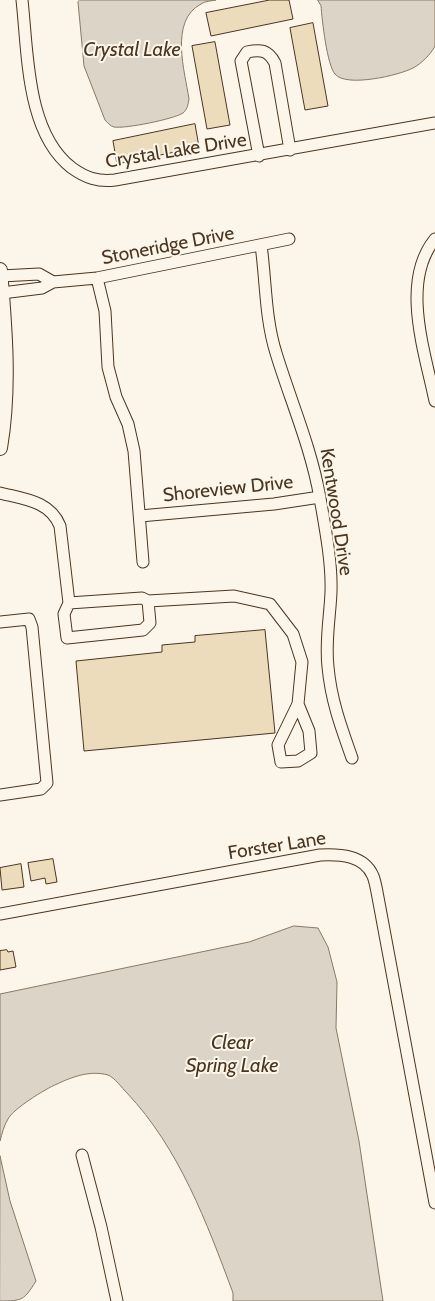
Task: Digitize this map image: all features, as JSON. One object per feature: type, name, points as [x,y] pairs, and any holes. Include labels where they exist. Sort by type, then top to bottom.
[{"type":"main road","points":[[0,270],[5,324],[6,404],[0,448]]},
{"type":"street","name":"Crystal Lake Drive","points":[[22,0],[34,100],[45,136],[67,164],[80,174],[94,180],[115,180],[259,156],[435,123]]},
{"type":"street","points":[[259,156],[241,61],[247,52],[253,50],[259,49],[270,53],[275,63],[290,150]]},
{"type":"street","name":"Stoneridge Drive","points":[[2,293],[42,288],[53,282],[97,278],[289,240]]},
{"type":"street","points":[[433,241],[420,273],[417,306],[435,401]]},
{"type":"street","name":"Kentwood Drive","points":[[261,245],[268,318],[276,353],[308,445],[320,497],[329,557],[331,591],[327,635],[328,666],[333,704],[352,758]]},
{"type":"street","name":"Stoneridge Drive","points":[[0,276],[39,274],[53,282]]},
{"type":"street","points":[[97,278],[105,311],[108,367],[116,397],[128,424],[134,451],[143,562]]},
{"type":"street","points":[[0,493],[42,505],[56,516],[60,526],[69,603],[64,614],[67,638],[143,630],[150,623],[148,601]]},
{"type":"street","name":"Shoreview Drive","points":[[140,516],[274,504],[320,497]]},
{"type":"street","points":[[69,603],[135,597],[148,601],[234,596],[270,604],[293,634],[302,662],[298,704],[278,745],[282,762],[298,761],[311,753],[309,731],[298,704]]},
{"type":"street","points":[[0,622],[29,619],[32,627],[47,783],[41,789],[0,795]]},
{"type":"street","name":"Forster Lane","points":[[0,914],[320,854],[343,854],[362,862],[373,875],[377,892],[435,1203]]},
{"type":"street","points":[[82,1155],[101,1227],[117,1301]]},
{"type":"water","name":"Crystal Lake","points":[[80,0],[216,0],[201,4],[191,12],[185,22],[182,34],[182,48],[189,99],[183,113],[160,121],[120,127],[114,127],[105,120],[84,66],[78,2]]},
{"type":"water","points":[[318,0],[435,0],[435,46],[422,61],[406,71],[373,79],[350,80],[341,78],[332,69],[325,42],[321,6]]},
{"type":"water","name":"Clear Spring Lake","points":[[294,926],[318,928],[328,947],[337,982],[336,1028],[359,1141],[383,1301],[233,1301],[233,1293],[213,1240],[177,1162],[145,1115],[118,1083],[108,1075],[95,1073],[75,1077],[63,1081],[38,1095],[11,1115],[5,1124],[0,1141],[0,994],[249,942]]},
{"type":"water","points":[[0,1156],[10,1201],[36,1281],[25,1296],[14,1301],[0,1301]]},
{"type":"building","points":[[270,0],[289,0],[293,19],[211,36],[206,13]]},
{"type":"building","points":[[313,23],[328,106],[305,110],[290,28]]},
{"type":"building","points":[[215,42],[230,125],[207,129],[192,46]]},
{"type":"building","points":[[195,124],[199,147],[117,164],[113,141]]},
{"type":"building","points":[[265,630],[275,733],[84,751],[76,661],[162,652],[162,645],[195,642],[195,636]]},
{"type":"building","points":[[53,859],[57,882],[46,884],[45,878],[31,881],[28,863]]},
{"type":"building","points":[[21,864],[24,887],[2,890],[0,868]]},
{"type":"building","points":[[7,950],[8,952],[13,951],[16,967],[0,970],[0,951]]}]
